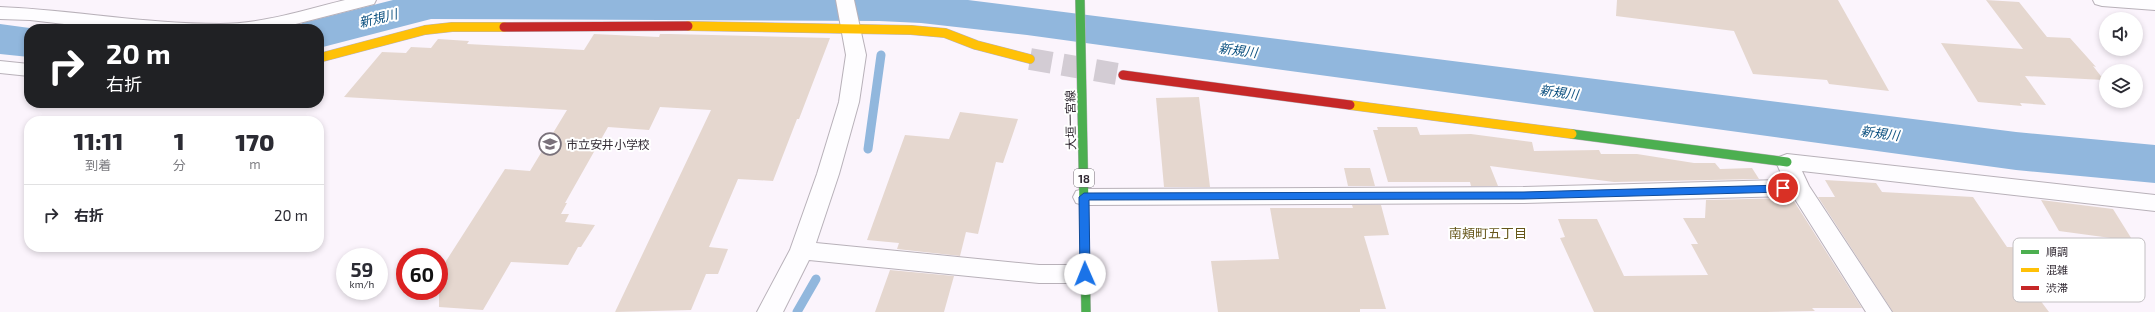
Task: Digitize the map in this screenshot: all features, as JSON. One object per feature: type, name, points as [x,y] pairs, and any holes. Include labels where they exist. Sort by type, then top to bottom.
[{"type":"street","points":[[273,24],[367,0]]},
{"type":"street","points":[[770,312],[802,250],[828,174],[848,102],[856,55],[845,0]]},
{"type":"street","points":[[2102,0],[2155,4]]},
{"type":"street","name":"大垣一宮線","points":[[1080,3],[1086,312]]},
{"type":"street","points":[[0,13],[30,14],[114,24]]},
{"type":"street","points":[[324,57],[425,30],[452,27],[849,25],[945,34],[976,45],[1030,59]]},
{"type":"street","points":[[0,67],[24,69]]},
{"type":"street","points":[[1123,75],[1787,162],[2155,203]]},
{"type":"street","points":[[1787,162],[1799,188],[1879,312]]},
{"type":"street","points":[[1084,197],[1523,196],[1799,188]]},
{"type":"street","points":[[802,250],[1039,274],[1085,274]]},
{"type":"building","points":[[1617,0],[1838,0],[1889,91],[1829,84],[1827,80],[1753,74],[1734,31],[1616,16]]},
{"type":"building","points":[[1986,0],[2019,2],[2047,37],[2070,38],[2096,67],[2093,66],[2099,74],[2099,80],[2025,76],[2046,105],[2020,103],[2022,106],[1978,102],[1941,43],[2023,49]]},
{"type":"building","points":[[594,34],[659,37],[660,34],[670,34],[830,38],[773,181],[738,179],[709,247],[728,249],[718,274],[706,274],[691,310],[615,312],[711,110],[660,107],[649,130],[608,127],[565,203],[567,203],[561,214],[569,214],[565,222],[595,225],[581,247],[578,247],[568,265],[511,262],[483,310],[439,307],[439,300],[448,300],[448,258],[505,169],[530,171],[567,110],[344,97],[382,52],[406,53],[411,47],[431,48],[438,39],[469,41],[467,44],[584,50]]},
{"type":"building","points":[[1199,97],[1210,187],[1164,187],[1156,98]]},
{"type":"building","points":[[960,112],[1018,119],[1003,163],[996,162],[978,234],[966,232],[960,256],[897,249],[899,243],[867,240],[905,135],[949,139]]},
{"type":"building","points":[[1377,127],[1417,127],[1420,135],[1471,134],[1532,142],[1534,151],[1599,150],[1601,154],[1637,154],[1694,163],[1715,163],[1720,169],[1752,168],[1759,179],[1614,182],[1490,166],[1498,186],[1471,186],[1470,182],[1388,182],[1373,130],[1378,130]]},
{"type":"building","points":[[1344,168],[1370,168],[1375,186],[1348,186]]},
{"type":"building","points":[[1825,180],[1876,183],[1882,192],[1973,197],[2007,247],[2013,247],[2013,302],[2042,302],[2049,312],[1893,312],[1818,197],[1835,197]]},
{"type":"building","points":[[1792,198],[1862,308],[1812,308],[1815,311],[1766,312],[1594,312],[1560,238],[1565,237],[1558,219],[1597,219],[1624,276],[1708,275],[1691,244],[1698,244],[1683,218],[1705,218],[1706,200]]},
{"type":"building","points":[[2041,200],[2113,209],[2131,238],[2111,238],[2059,231]]},
{"type":"building","points":[[1352,205],[1381,205],[1389,235],[1364,236],[1386,309],[1360,309],[1360,312],[1218,312],[1211,261],[1279,259],[1270,208],[1353,208]]},
{"type":"building","points":[[890,270],[954,276],[944,312],[875,312]]},
{"type":"waterway","name":"新規川","points":[[324,32],[430,5],[879,7],[921,9],[1027,21],[2016,151],[2155,164]]},
{"type":"waterway","name":"新規川","points":[[0,39],[24,41]]},
{"type":"waterway","points":[[868,149],[881,55]]},
{"type":"waterway","points":[[797,312],[816,279]]},
{"type":"tunnel","points":[[1030,59],[1123,75]]},
{"type":"traffic: fast","points":[[1080,0],[1086,312]]},
{"type":"traffic: fast","points":[[1572,134],[1787,162]]},
{"type":"traffic: slow","points":[[688,26],[911,30],[945,33],[976,45],[1030,59]]},
{"type":"traffic: slow","points":[[324,57],[425,30],[452,27],[504,27]]},
{"type":"traffic: slow","points":[[1350,105],[1572,134]]},
{"type":"traffic: jam","points":[[504,27],[688,26]]},
{"type":"traffic: jam","points":[[1123,75],[1350,105]]},
{"type":"place","name":"市立安井小学校","points":[[550,144]]},
{"type":"district","name":"南頬町五丁目","points":[[1488,233]]},
{"type":"route","points":[[1085,274],[1084,197],[1523,196],[1783,188]]}]
